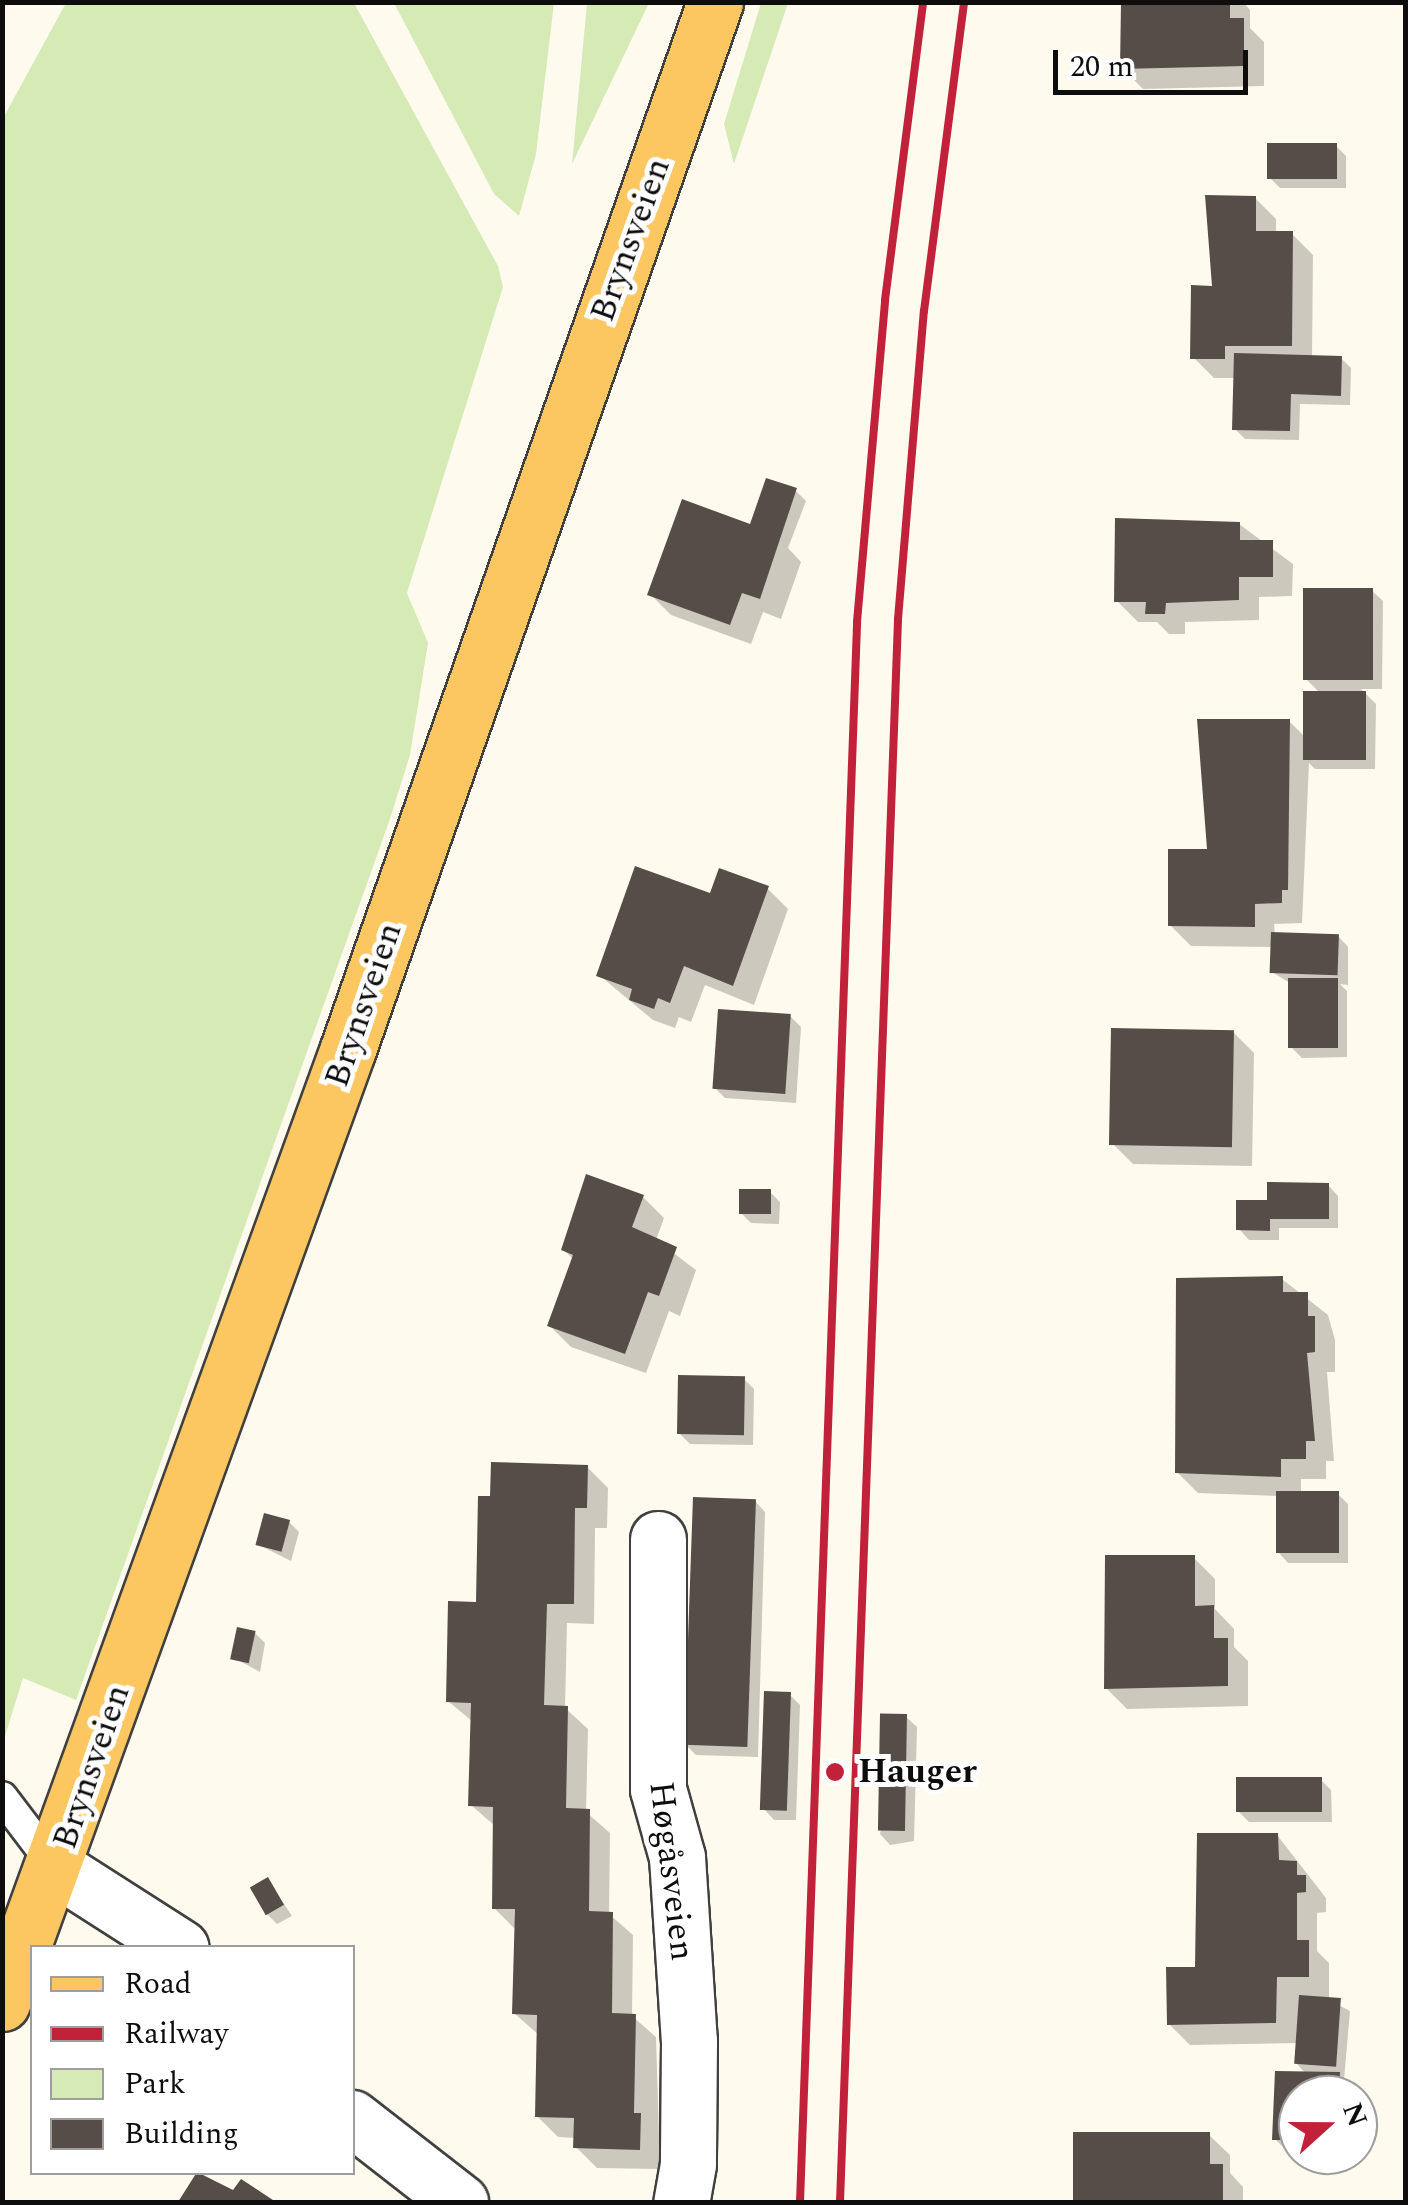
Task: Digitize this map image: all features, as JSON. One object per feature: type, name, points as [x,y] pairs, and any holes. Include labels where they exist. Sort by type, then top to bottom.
[{"type":"main road","name":"Brynsveien","points":[[2,2003],[56,1868],[715,2]]},
{"type":"street","name":"Høgåsveien","points":[[658,1539],[658,1789],[677,1857],[690,2041],[688,2164],[681,2202]]},
{"type":"street","points":[[56,1868],[176,1945]]},
{"type":"street","points":[[382,2157],[460,2202]]},
{"type":"lane","points":[[2,1797],[56,1868]]},
{"type":"green space","points":[[66,3],[354,3],[498,266],[503,287],[407,593],[428,643],[410,755],[390,819],[76,1700],[23,1678],[3,1743],[2,120]]},
{"type":"green space","points":[[394,3],[554,3],[536,154],[519,216],[494,194]]},
{"type":"green space","points":[[587,3],[649,3],[572,164]]},
{"type":"green space","points":[[761,3],[788,3],[734,164],[724,124]]},
{"type":"building","points":[[1121,2],[1230,2],[1230,18],[1244,18],[1244,66],[1120,69]]},
{"type":"building","points":[[1267,143],[1337,143],[1337,179],[1267,179]]},
{"type":"building","points":[[1205,195],[1256,196],[1256,231],[1293,231],[1292,346],[1225,346],[1225,359],[1190,359],[1191,285],[1212,286]]},
{"type":"building","points":[[1234,353],[1342,356],[1341,396],[1291,394],[1290,431],[1232,430]]},
{"type":"building","points":[[766,478],[797,488],[760,599],[742,593],[730,625],[647,595],[682,499],[750,524]]},
{"type":"building","points":[[1115,518],[1240,522],[1240,540],[1273,540],[1273,577],[1239,577],[1239,600],[1166,603],[1165,614],[1145,614],[1146,602],[1114,602]]},
{"type":"building","points":[[1303,588],[1373,588],[1373,680],[1303,680]]},
{"type":"building","points":[[1303,691],[1366,691],[1366,760],[1303,760]]},
{"type":"building","points":[[1197,719],[1290,719],[1288,890],[1282,890],[1282,903],[1255,904],[1255,927],[1168,926],[1168,849],[1207,849]]},
{"type":"building","points":[[635,866],[710,893],[719,868],[769,886],[733,986],[684,966],[670,1003],[658,998],[654,1009],[629,1000],[632,989],[596,976]]},
{"type":"building","points":[[1271,932],[1339,934],[1338,975],[1270,973]]},
{"type":"building","points":[[1288,978],[1338,978],[1338,1048],[1288,1048]]},
{"type":"building","points":[[718,1009],[791,1014],[785,1094],[712,1089]]},
{"type":"building","points":[[1111,1028],[1234,1030],[1232,1147],[1109,1145]]},
{"type":"building","points":[[586,1174],[644,1195],[632,1227],[677,1247],[659,1296],[648,1292],[625,1354],[547,1326],[573,1255],[561,1250]]},
{"type":"building","points":[[1267,1182],[1329,1183],[1329,1219],[1270,1219],[1270,1231],[1236,1230],[1236,1200],[1267,1200]]},
{"type":"building","points":[[739,1189],[771,1189],[771,1214],[739,1214]]},
{"type":"building","points":[[1283,1276],[1283,1292],[1308,1292],[1308,1316],[1315,1316],[1315,1352],[1307,1353],[1315,1441],[1306,1441],[1306,1459],[1281,1459],[1281,1477],[1175,1473],[1176,1278]]},
{"type":"building","points":[[678,1375],[745,1376],[744,1435],[677,1434]]},
{"type":"building","points":[[491,1462],[588,1465],[587,1508],[575,1508],[574,1604],[547,1604],[544,1705],[568,1706],[566,1808],[590,1809],[589,1911],[613,1912],[612,2013],[636,2014],[634,2113],[641,2113],[640,2150],[573,2148],[574,2118],[535,2117],[537,2015],[512,2014],[515,1909],[492,1909],[493,1807],[468,1806],[471,1703],[446,1702],[448,1601],[476,1602],[478,1496],[490,1496]]},
{"type":"building","points":[[1276,1491],[1339,1491],[1339,1553],[1276,1553]]},
{"type":"building","points":[[693,1497],[756,1499],[747,1747],[684,1745]]},
{"type":"building","points":[[264,1513],[290,1520],[282,1552],[255,1545]]},
{"type":"building","points":[[1105,1555],[1195,1555],[1195,1606],[1214,1605],[1214,1638],[1228,1638],[1228,1686],[1104,1689]]},
{"type":"building","points":[[237,1627],[256,1631],[249,1663],[230,1659]]},
{"type":"building","points":[[764,1691],[791,1692],[787,1811],[760,1810]]},
{"type":"building","points":[[880,1714],[907,1714],[905,1831],[878,1831]]},
{"type":"building","points":[[1236,1777],[1322,1777],[1322,1812],[1236,1812]]},
{"type":"building","points":[[1197,1833],[1278,1833],[1279,1860],[1297,1861],[1297,1875],[1306,1875],[1306,1892],[1297,1893],[1297,1940],[1309,1940],[1309,1977],[1277,1977],[1276,2023],[1167,2025],[1166,1967],[1195,1967]]},
{"type":"building","points":[[268,1877],[284,1905],[266,1915],[250,1888]]},
{"type":"building","points":[[1299,1995],[1341,1998],[1336,2067],[1294,2064]]},
{"type":"building","points":[[1275,2071],[1340,2072],[1278,2075],[1278,2140],[1272,2140]]},
{"type":"building","points":[[1073,2132],[1210,2132],[1210,2164],[1223,2164],[1223,2202],[1073,2202]]},
{"type":"building","points":[[195,2175],[203,2175],[233,2190],[241,2179],[276,2202],[178,2202]]},
{"type":"railway","points":[[800,2202],[857,622],[885,300],[923,2]]},
{"type":"railway","points":[[840,2202],[898,619],[924,311],[964,2]]},
{"type":"place","name":"Hauger","points":[[835,1772]]}]
